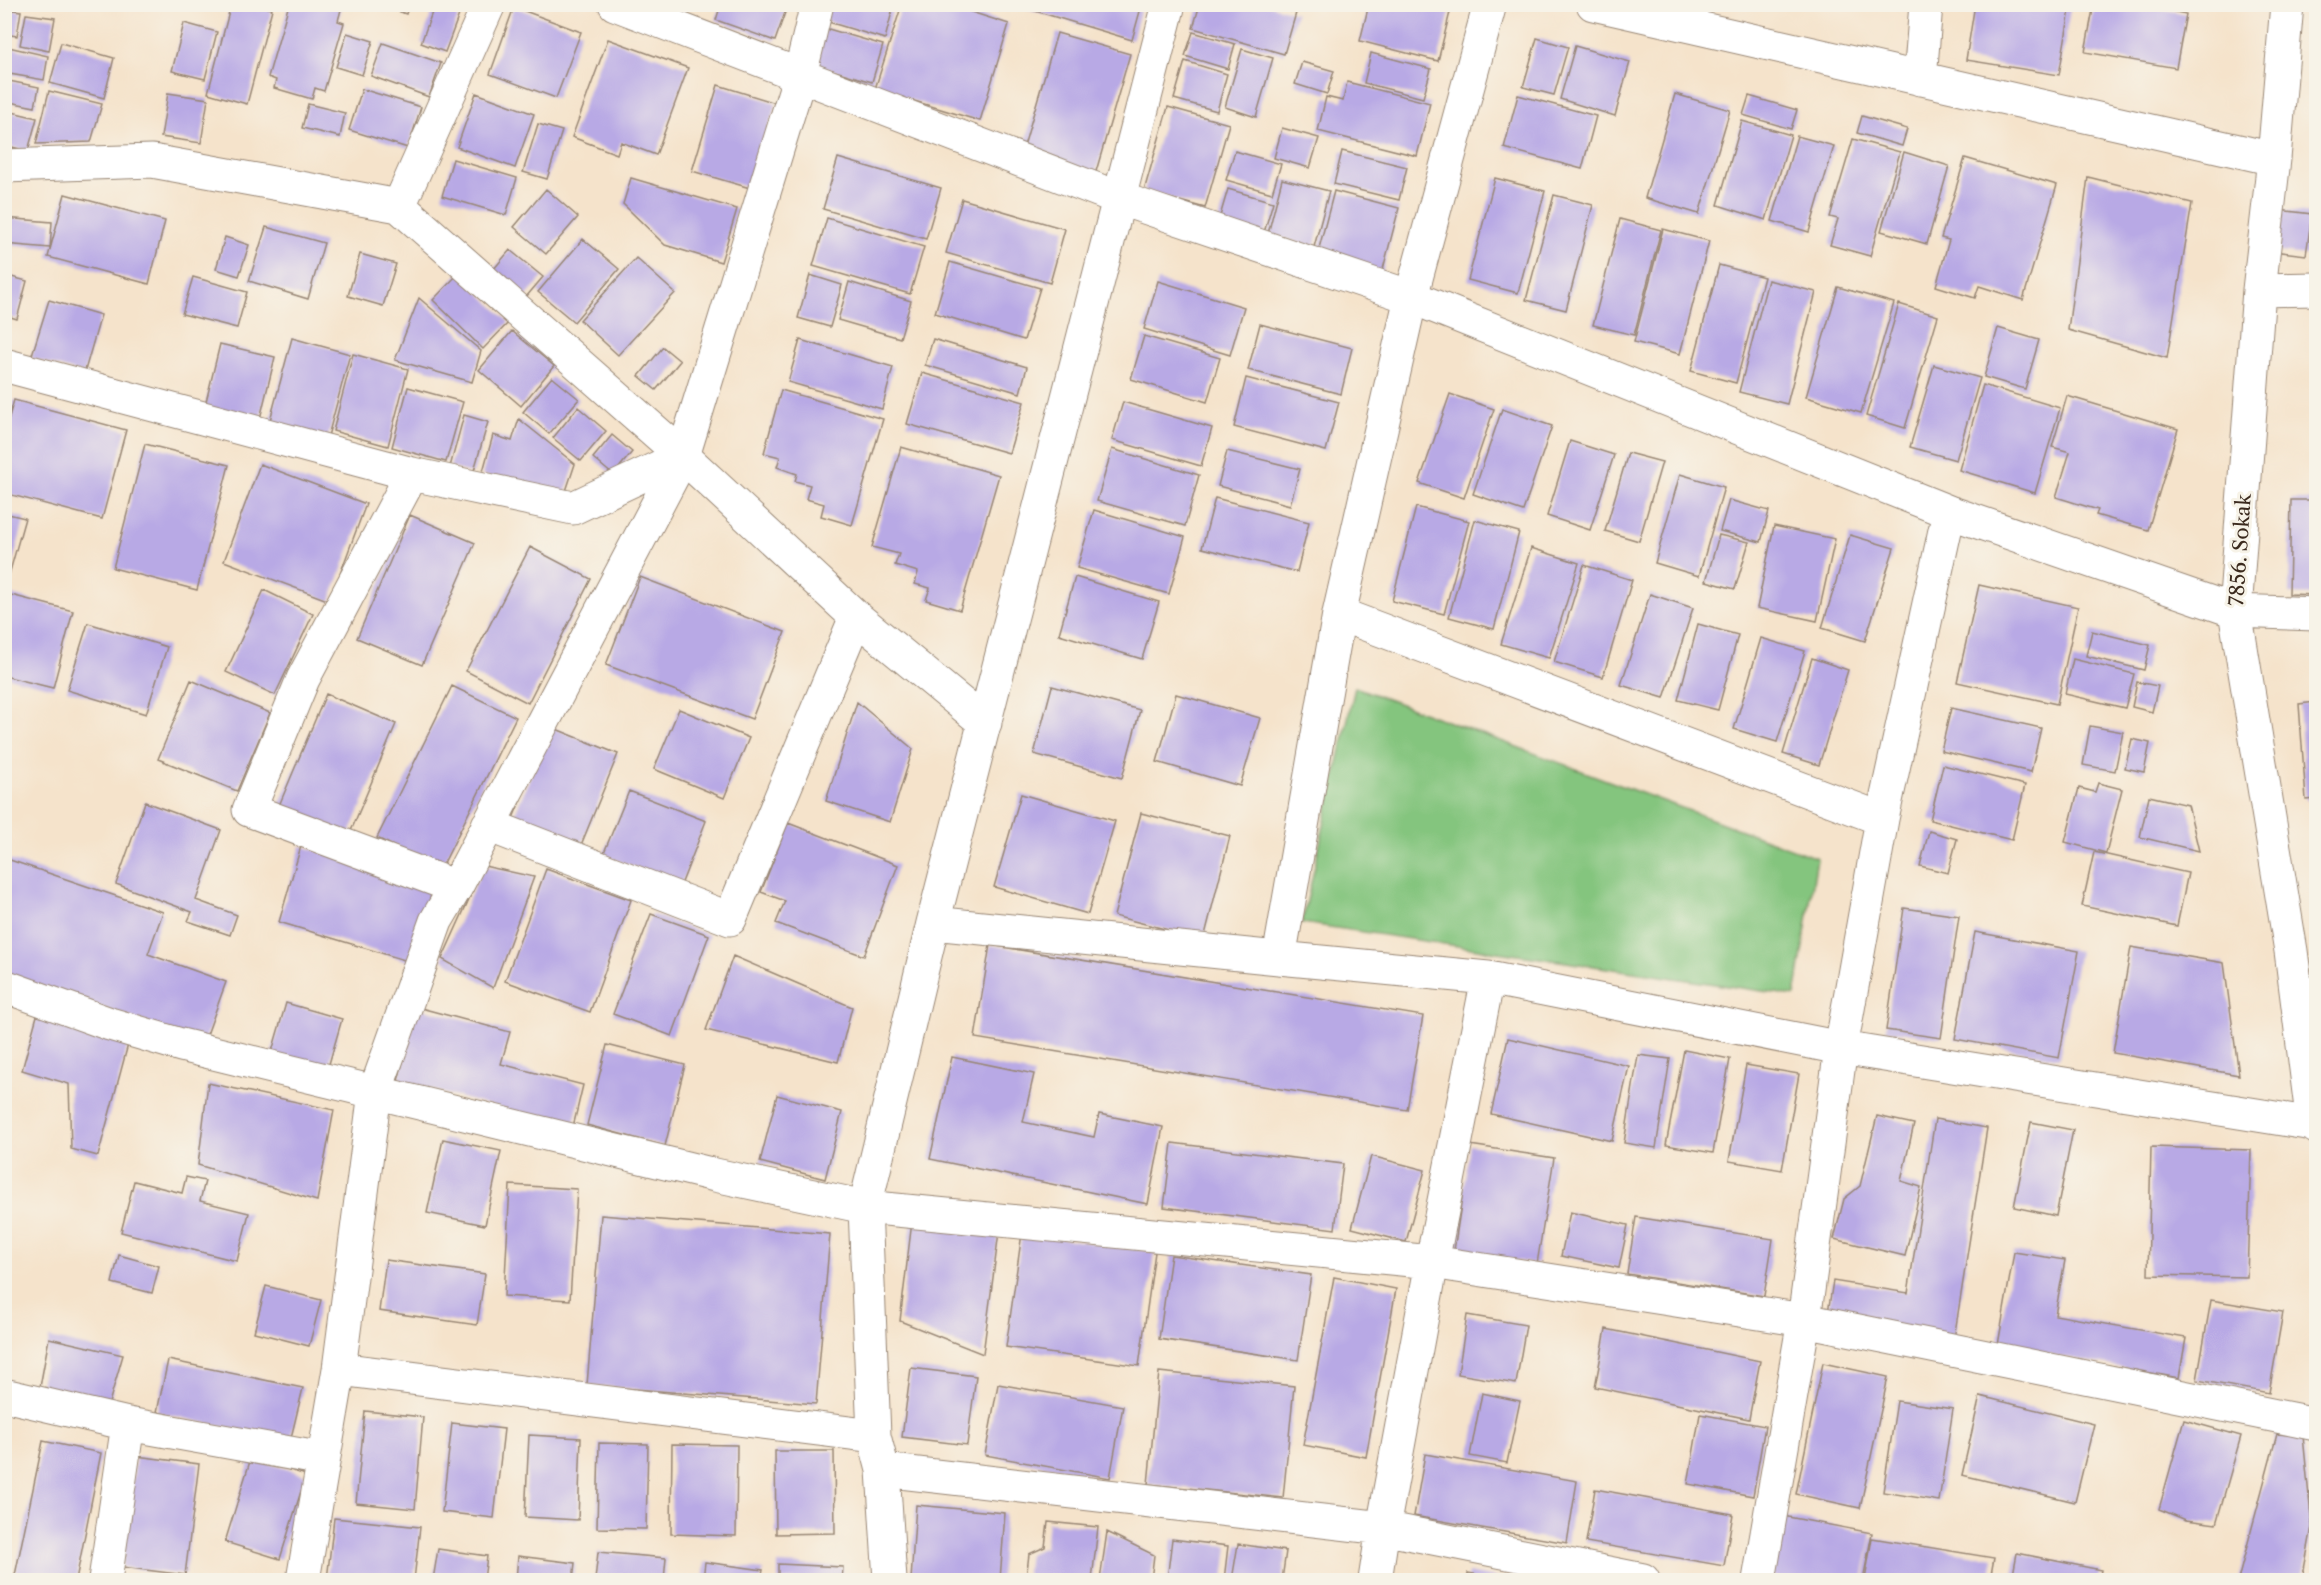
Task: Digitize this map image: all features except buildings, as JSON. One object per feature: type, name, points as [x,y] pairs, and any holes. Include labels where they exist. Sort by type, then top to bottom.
[{"type":"street","points":[[399,206],[489,4]]},
{"type":"street","points":[[615,4],[1120,199],[1410,297],[1949,512],[2235,611],[2316,614]]},
{"type":"street","points":[[303,1581],[339,1369],[375,1092],[436,921],[683,456],[800,75],[817,4]]},
{"type":"street","points":[[890,1581],[883,1470],[874,1436],[865,1207],[933,923],[1169,4]]},
{"type":"street","points":[[1279,958],[1340,614],[1410,297],[1490,4]]},
{"type":"street","points":[[1593,4],[2274,159]]},
{"type":"street","points":[[1920,79],[1926,4]]},
{"type":"street","name":"7856. Sokak","points":[[2287,4],[2274,159],[2259,290],[2235,611],[2304,951],[2315,1125]]},
{"type":"street","points":[[4,166],[152,160],[399,206],[683,456],[856,617],[985,723]]},
{"type":"street","points":[[2259,290],[2316,289]]},
{"type":"street","points":[[4,365],[412,474],[573,508],[683,456]]},
{"type":"street","points":[[412,474],[303,679],[249,810],[456,887]]},
{"type":"street","points":[[1760,1581],[1804,1320],[1841,1048],[1882,819],[1949,512]]},
{"type":"street","points":[[1340,614],[1882,819]]},
{"type":"street","points":[[488,825],[730,919],[856,617]]},
{"type":"street","points":[[933,923],[1488,978],[1841,1048],[2315,1125]]},
{"type":"street","points":[[1376,1581],[1383,1528],[1432,1262],[1488,978]]},
{"type":"street","points":[[4,986],[110,1024],[181,1045],[715,1175],[865,1207],[1432,1262],[1804,1320],[2316,1424]]},
{"type":"street","points":[[339,1369],[874,1436]]},
{"type":"street","points":[[4,1395],[128,1424],[323,1459]]},
{"type":"street","points":[[105,1581],[128,1424]]},
{"type":"street","points":[[883,1470],[1383,1528],[1643,1581]]},
{"type":"green space","points":[[1355,687],[1817,858],[1795,996],[1302,923]]}]
